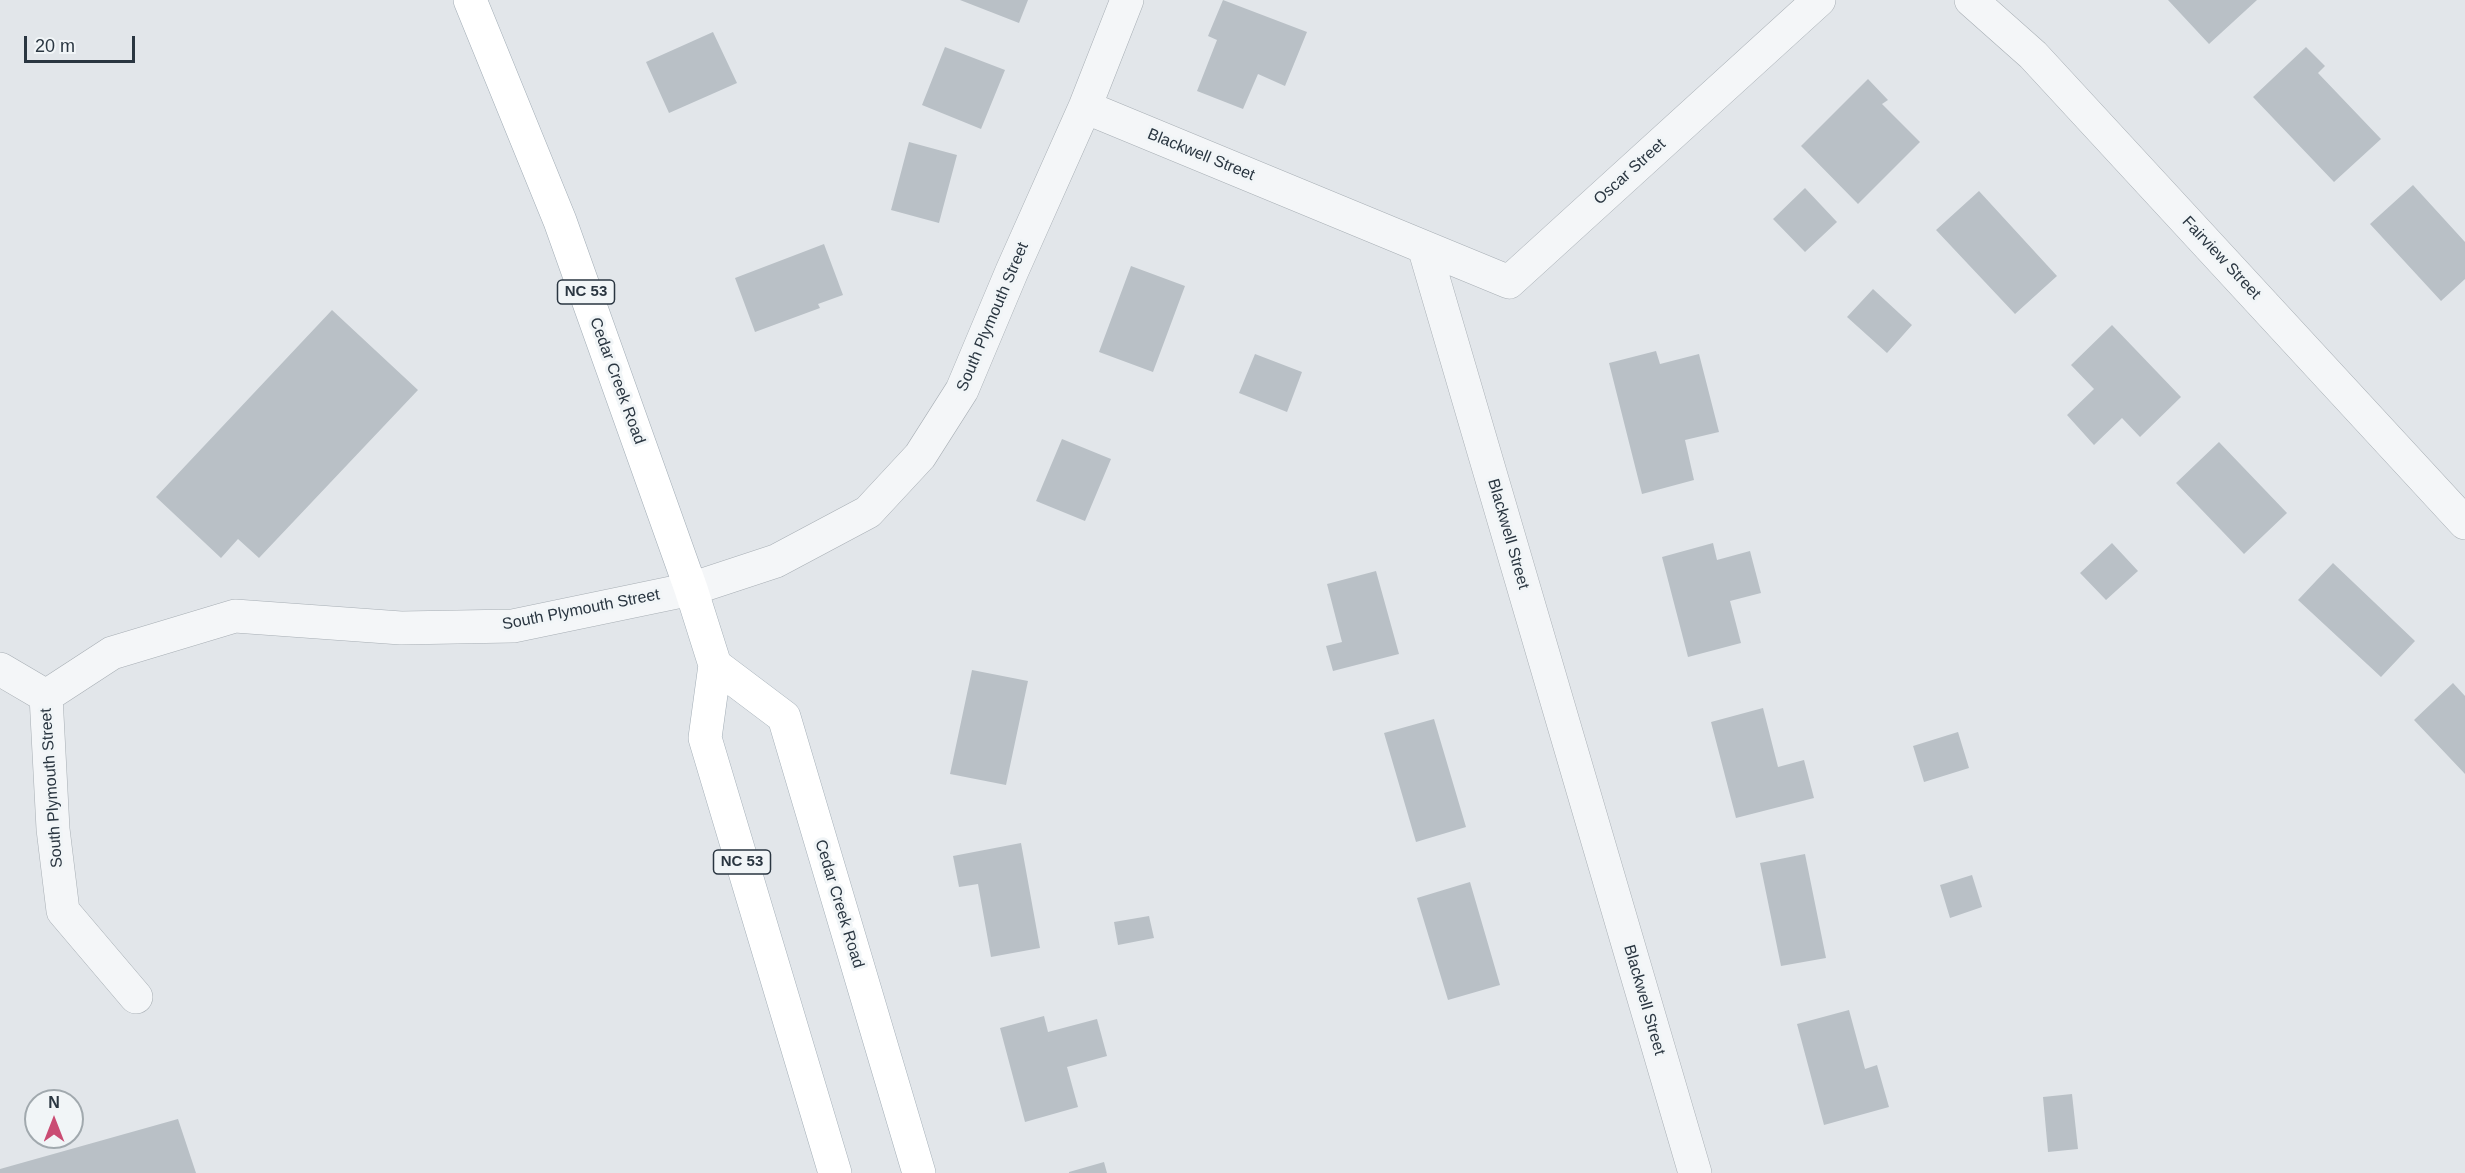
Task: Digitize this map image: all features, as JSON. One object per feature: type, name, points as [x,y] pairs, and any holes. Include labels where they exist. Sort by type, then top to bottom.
[{"type":"main road","name":"Cedar Creek Road","points":[[470,0],[560,221],[691,589],[715,665],[705,738],[834,1173]]},
{"type":"main road","name":"Cedar Creek Road","points":[[715,665],[784,717],[919,1173]]},
{"type":"street","name":"South Plymouth Street","points":[[136,997],[63,911],[53,829],[46,696],[112,653],[235,616],[401,628],[513,626],[691,589],[776,561],[868,512],[920,456],[962,390],[1085,107],[1127,0]]},
{"type":"street","name":"Oscar Street","points":[[1424,247],[1509,282],[1819,0]]},
{"type":"street","name":"Fairview Street","points":[[1971,0],[2033,55],[2465,523]]},
{"type":"street","name":"Blackwell Street","points":[[1085,107],[1424,247],[1695,1173]]},
{"type":"street","points":[[0,669],[46,696]]},
{"type":"building","points":[[960,0],[1028,0],[1019,23]]},
{"type":"building","points":[[1223,0],[1307,32],[1285,86],[1258,74],[1243,109],[1197,91],[1217,40],[1208,36]]},
{"type":"building","points":[[2168,0],[2257,0],[2209,44]]},
{"type":"building","points":[[713,32],[737,83],[669,113],[646,62]]},
{"type":"building","points":[[945,47],[1005,70],[981,129],[922,105]]},
{"type":"building","points":[[2306,47],[2325,66],[2318,73],[2381,139],[2334,182],[2253,97]]},
{"type":"building","points":[[1868,79],[1888,100],[1882,104],[1920,142],[1858,204],[1801,146]]},
{"type":"building","points":[[909,142],[957,155],[939,223],[891,210]]},
{"type":"building","points":[[2413,185],[2465,242],[2465,279],[2441,301],[2370,224]]},
{"type":"building","points":[[1805,188],[1837,222],[1805,252],[1773,219]]},
{"type":"building","points":[[1979,191],[2057,276],[2015,314],[1936,230]]},
{"type":"building","points":[[824,244],[843,295],[818,304],[820,308],[755,332],[735,278]]},
{"type":"building","points":[[1131,266],[1185,286],[1153,372],[1099,352]]},
{"type":"building","points":[[1873,289],[1912,325],[1887,353],[1847,317]]},
{"type":"building","points":[[332,310],[418,390],[259,558],[238,539],[221,558],[156,497]]},
{"type":"building","points":[[2112,325],[2181,397],[2140,437],[2122,418],[2094,445],[2067,415],[2094,389],[2071,365]]},
{"type":"building","points":[[1656,351],[1660,364],[1699,354],[1719,432],[1685,440],[1694,480],[1642,494],[1609,363]]},
{"type":"building","points":[[1255,354],[1302,372],[1287,412],[1239,393]]},
{"type":"building","points":[[1062,439],[1111,459],[1085,521],[1036,501]]},
{"type":"building","points":[[2219,442],[2287,513],[2244,554],[2176,483]]},
{"type":"building","points":[[1713,543],[1717,560],[1750,551],[1761,593],[1730,601],[1741,643],[1688,657],[1662,557]]},
{"type":"building","points":[[2112,543],[2138,571],[2106,600],[2080,573]]},
{"type":"building","points":[[2333,563],[2415,641],[2381,677],[2298,600]]},
{"type":"building","points":[[1376,571],[1399,654],[1333,671],[1326,646],[1342,642],[1327,584]]},
{"type":"building","points":[[972,670],[1028,681],[1006,785],[950,774]]},
{"type":"building","points":[[2453,683],[2465,696],[2465,774],[2414,720]]},
{"type":"building","points":[[1763,708],[1778,767],[1804,760],[1814,798],[1736,818],[1711,722]]},
{"type":"building","points":[[1434,719],[1466,827],[1416,842],[1384,733]]},
{"type":"building","points":[[1958,732],[1969,768],[1924,782],[1913,746]]},
{"type":"building","points":[[1021,843],[1040,948],[991,957],[978,884],[959,887],[953,856]]},
{"type":"building","points":[[1805,854],[1826,958],[1781,966],[1760,863]]},
{"type":"building","points":[[1972,875],[1982,907],[1950,918],[1940,885]]},
{"type":"building","points":[[1470,882],[1500,985],[1448,1000],[1417,898]]},
{"type":"building","points":[[1149,916],[1154,938],[1118,945],[1114,922]]},
{"type":"building","points":[[1849,1010],[1865,1069],[1877,1065],[1889,1107],[1824,1125],[1797,1024]]},
{"type":"building","points":[[1044,1016],[1048,1032],[1097,1019],[1107,1056],[1067,1067],[1078,1107],[1025,1122],[1000,1028]]},
{"type":"building","points":[[2072,1094],[2078,1149],[2048,1152],[2043,1097]]},
{"type":"building","points":[[178,1119],[196,1173],[0,1173],[0,1169],[71,1149],[84,1149],[84,1145]]},
{"type":"building","points":[[1104,1162],[1107,1173],[1069,1173],[1069,1172]]}]
